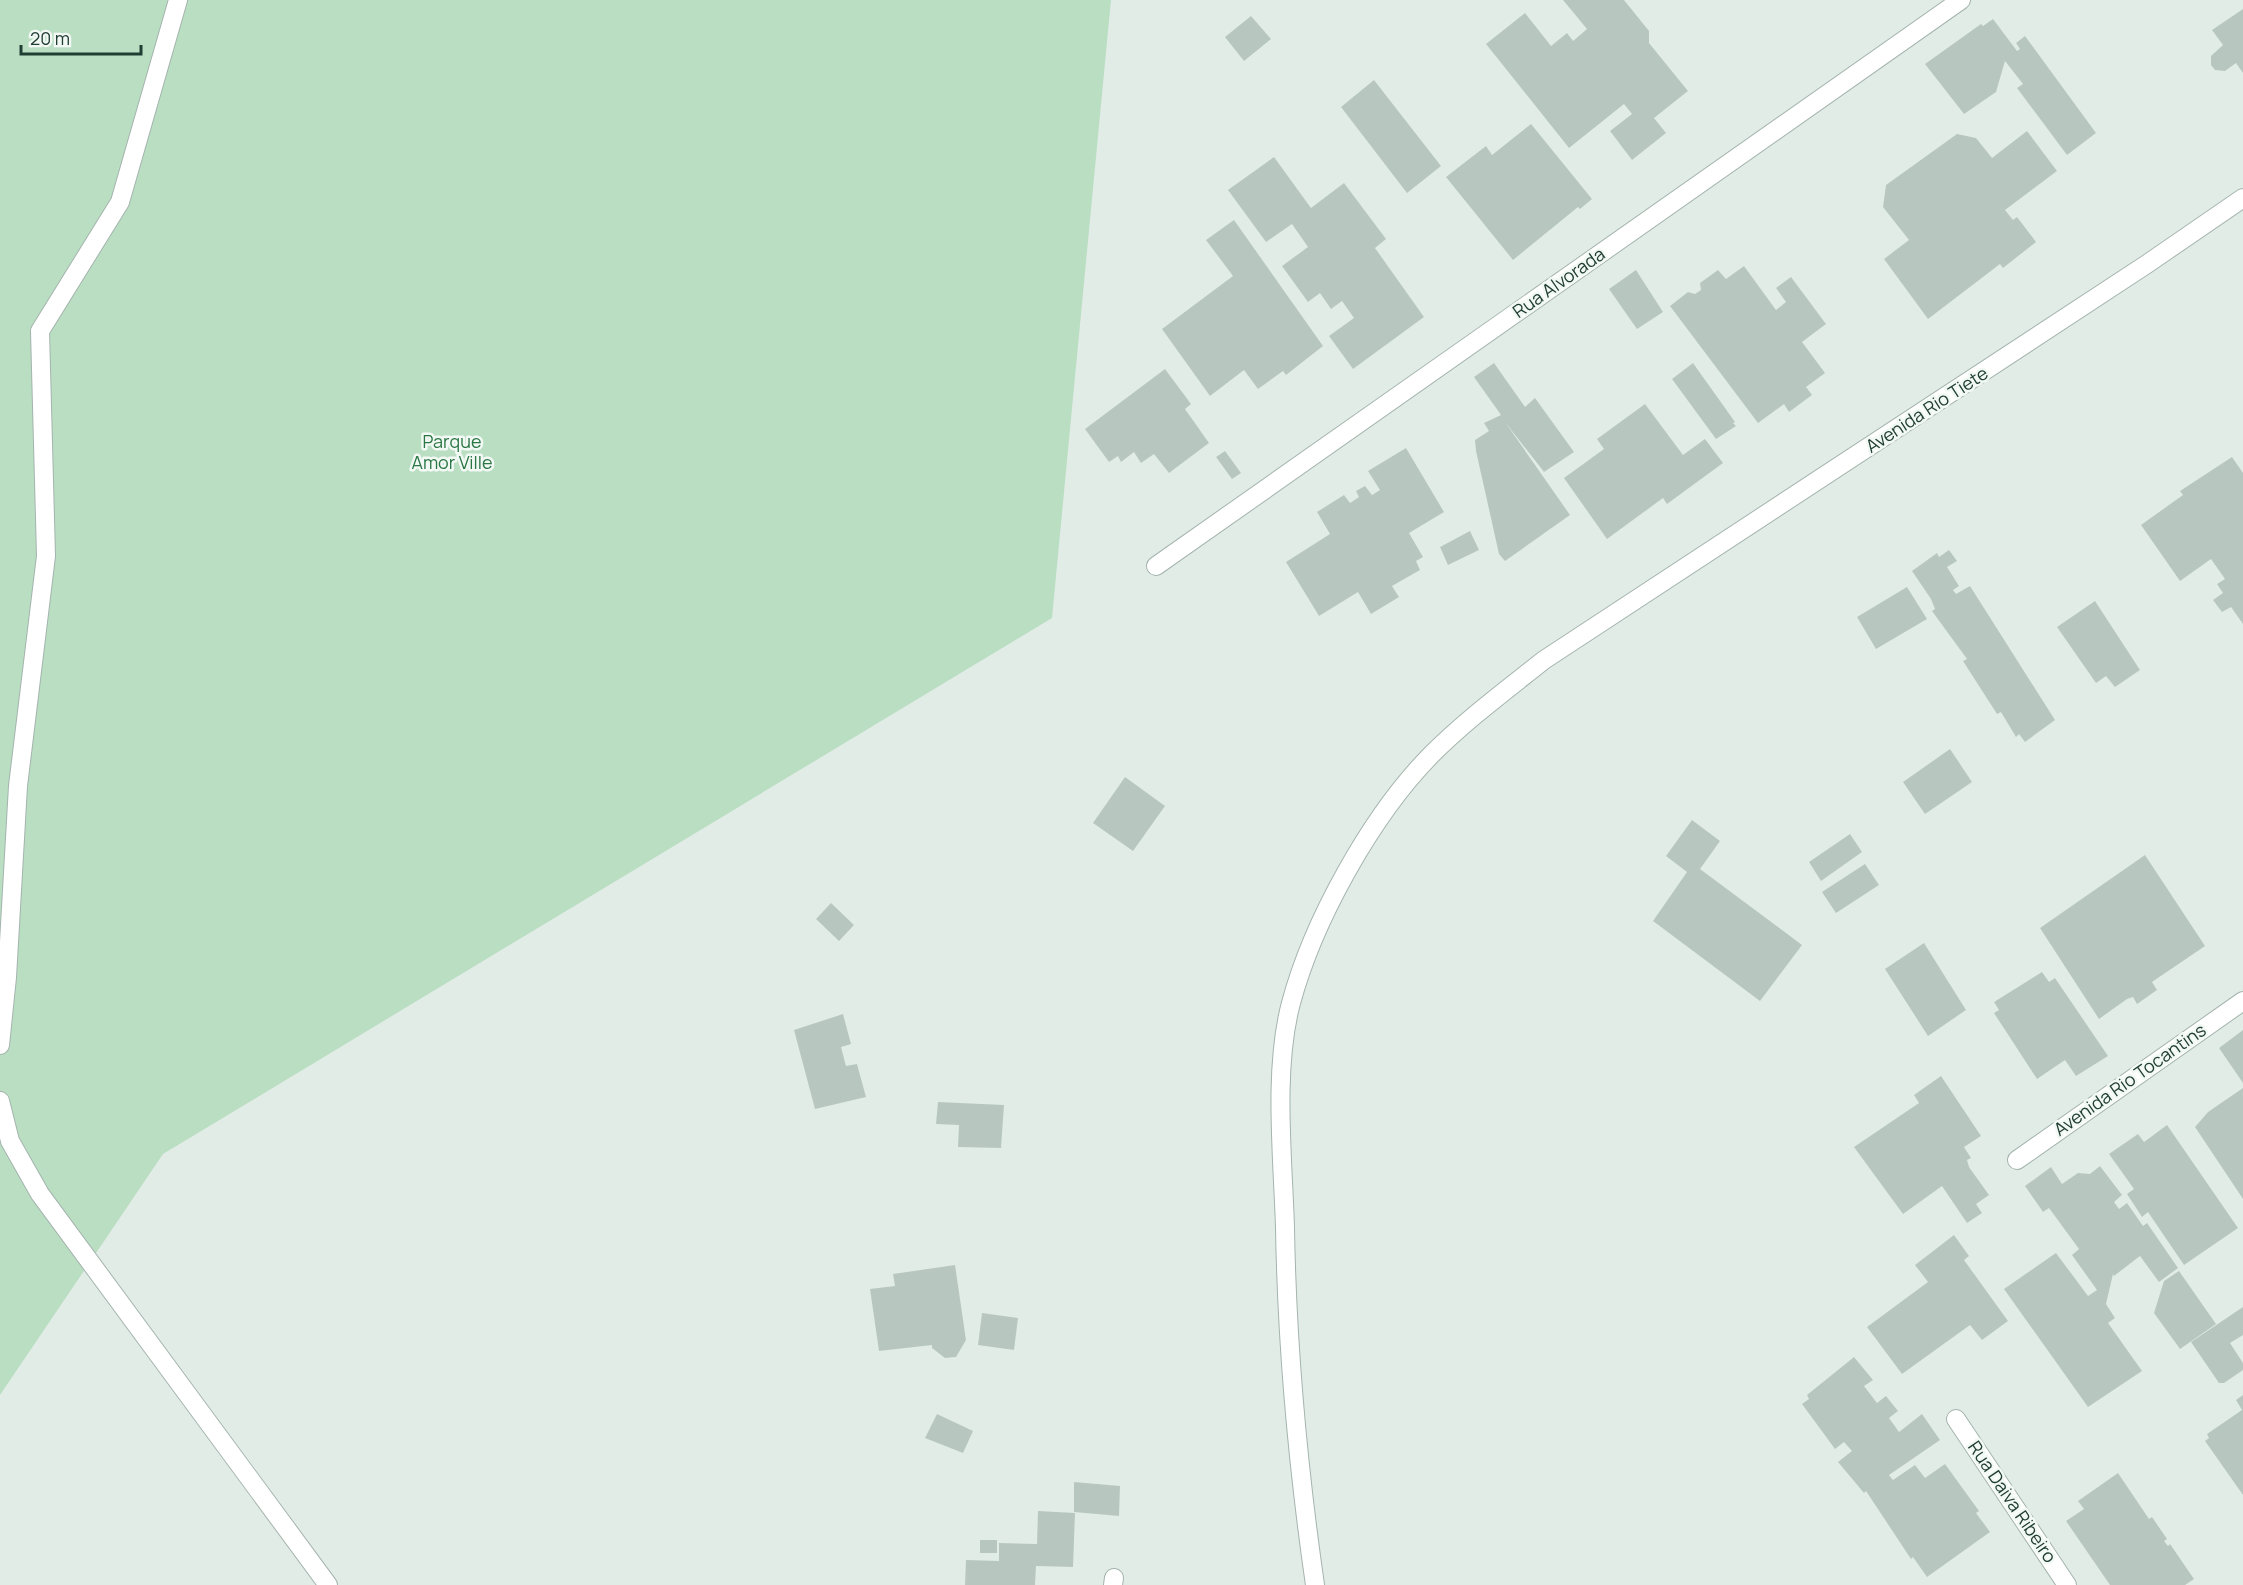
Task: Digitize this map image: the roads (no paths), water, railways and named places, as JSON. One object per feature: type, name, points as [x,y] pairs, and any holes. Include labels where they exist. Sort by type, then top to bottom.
[{"type":"street","points":[[0,1045],[7,977],[18,786],[46,556],[40,330],[120,202],[178,0]]},
{"type":"street","name":"Rua Alvorada","points":[[1156,566],[1961,0]]},
{"type":"street","name":"Avenida Rio Tiete","points":[[1316,1585],[1304,1509],[1287,1329],[1281,1073],[1290,1004],[1312,943],[1342,880],[1380,818],[1429,757],[1477,713],[1545,660],[1610,620],[2243,198]]},
{"type":"street","name":"Avenida Rio Tocantins","points":[[2017,1160],[2243,1001]]},
{"type":"street","points":[[0,1101],[10,1141],[40,1194],[328,1585]]},
{"type":"street","name":"Rua Daiva Ribeiro","points":[[1956,1419],[2067,1585]]},
{"type":"park label","name":"Parque Amor Ville","points":[[452,452]]}]
